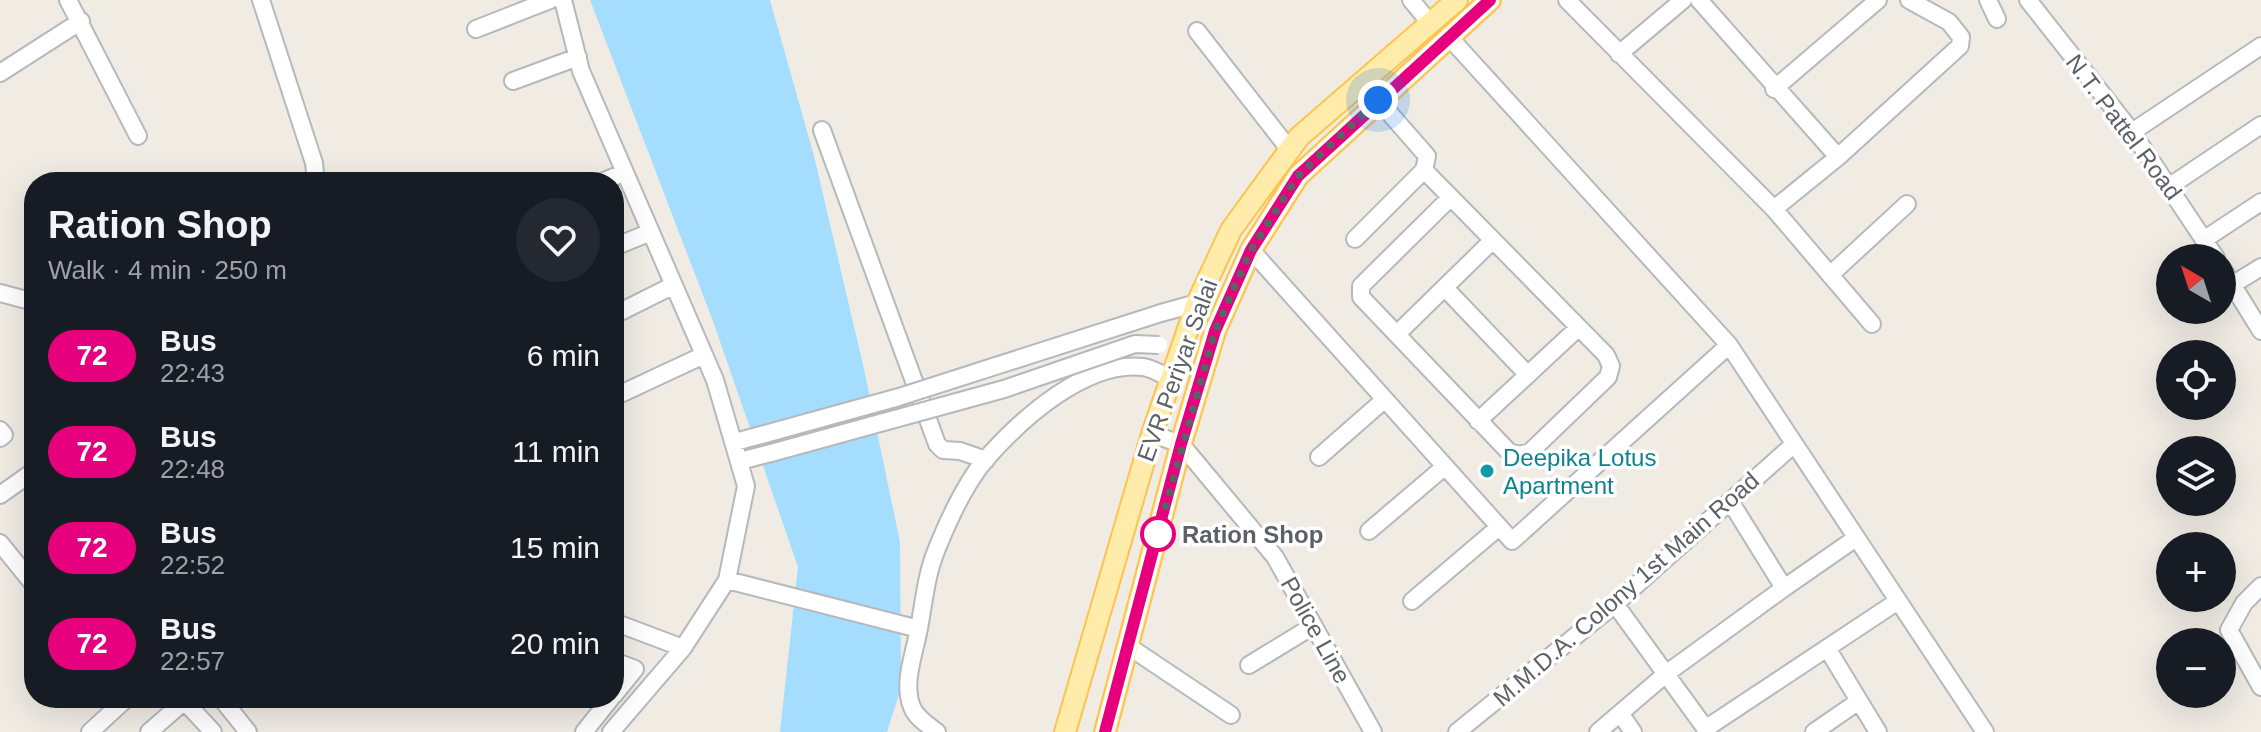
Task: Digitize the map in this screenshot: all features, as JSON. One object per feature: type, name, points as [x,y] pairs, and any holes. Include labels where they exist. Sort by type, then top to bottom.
[{"type":"main road","name":"EVR Periyar Salai","points":[[1065,732],[1152,434],[1197,303],[1231,230],[1289,149],[1457,0]]},
{"type":"main road","name":"EVR Periyar Salai","points":[[1105,732],[1181,444],[1215,331],[1251,250],[1298,176],[1490,0]]},
{"type":"street","points":[[68,0],[138,136]]},
{"type":"street","points":[[261,0],[315,172]]},
{"type":"street","points":[[476,29],[550,0]]},
{"type":"street","points":[[563,0],[578,57],[623,172]]},
{"type":"street","points":[[1411,0],[1430,23]]},
{"type":"street","points":[[1567,0],[1774,209],[1872,324]]},
{"type":"street","points":[[1619,54],[1683,0]]},
{"type":"street","points":[[1699,0],[1774,89],[1838,157]]},
{"type":"street","points":[[1774,89],[1878,0]]},
{"type":"street","points":[[1774,209],[1838,157],[1960,46],[1961,37],[1949,22],[1909,0]]},
{"type":"street","points":[[1988,0],[1997,19]]},
{"type":"street","name":"N.T. Pattel Road","points":[[2028,0],[2132,132],[2208,244]]},
{"type":"street","points":[[0,73],[81,21]]},
{"type":"street","points":[[1197,31],[1289,149]]},
{"type":"street","points":[[1449,37],[1729,345],[1985,732]]},
{"type":"street","points":[[2132,132],[2261,46]]},
{"type":"street","points":[[513,81],[578,57]]},
{"type":"street","points":[[1355,239],[1424,170],[1427,156],[1378,100]]},
{"type":"street","points":[[2170,186],[2261,125]]},
{"type":"street","points":[[822,130],[937,444],[943,450],[960,451],[986,460]]},
{"type":"street","points":[[1424,170],[1606,355],[1611,366],[1608,377],[1530,452],[1519,455],[1509,452],[1361,297],[1361,286],[1450,198]]},
{"type":"street","points":[[611,732],[683,648],[727,580],[746,486],[735,442],[704,355],[624,175]]},
{"type":"street","points":[[2205,239],[2261,202]]},
{"type":"street","points":[[1830,275],[1907,204]]},
{"type":"street","points":[[624,243],[651,232]]},
{"type":"street","points":[[1397,334],[1492,241]]},
{"type":"street","points":[[1251,250],[1443,468],[1512,541],[1729,345]]},
{"type":"street","points":[[2236,283],[2261,267]]},
{"type":"street","points":[[624,310],[674,285]]},
{"type":"street","points":[[1445,288],[1528,375]]},
{"type":"street","points":[[2236,291],[2261,331]]},
{"type":"street","points":[[0,293],[24,299]]},
{"type":"street","points":[[735,442],[927,389],[1197,303]]},
{"type":"street","points":[[1478,421],[1578,328]]},
{"type":"street","points":[[740,461],[1004,389],[1135,344],[1159,345],[1180,354]]},
{"type":"street","points":[[624,392],[704,355]]},
{"type":"street","points":[[937,732],[918,716],[909,696],[908,682],[936,551],[953,513],[986,460],[1078,380],[1110,369],[1145,367],[1171,379]]},
{"type":"street","points":[[1319,457],[1384,400]]},
{"type":"street","points":[[0,430],[4,435],[0,438]]},
{"type":"street","points":[[1152,434],[1181,444]]},
{"type":"street","name":"Police Line","points":[[1181,444],[1275,557],[1373,732]]},
{"type":"street","name":"M.M.D.A. Colony 1st Main Road","points":[[1457,732],[1615,604],[1793,445]]},
{"type":"street","points":[[1369,531],[1443,468]]},
{"type":"street","points":[[0,495],[24,478]]},
{"type":"street","points":[[1730,501],[1784,588]]},
{"type":"street","points":[[1412,601],[1499,527]]},
{"type":"street","points":[[1598,732],[1667,673],[1856,538]]},
{"type":"street","points":[[0,543],[24,573]]},
{"type":"street","points":[[727,580],[919,629]]},
{"type":"street","points":[[2259,679],[2232,640],[2230,624],[2261,586]]},
{"type":"street","points":[[1615,604],[1706,730],[1898,601]]},
{"type":"street","points":[[624,626],[683,648]]},
{"type":"street","points":[[1249,665],[1313,626]]},
{"type":"street","points":[[1128,646],[1231,715]]},
{"type":"street","points":[[1827,648],[1878,732]]},
{"type":"street","points":[[624,665],[635,669],[624,682]]},
{"type":"street","points":[[1814,732],[1859,701]]},
{"type":"street","points":[[90,732],[116,708]]},
{"type":"street","points":[[149,732],[177,708]]},
{"type":"street","points":[[191,708],[213,732]]},
{"type":"street","points":[[229,708],[248,732]]},
{"type":"street","points":[[584,732],[603,708]]},
{"type":"street","points":[[1620,713],[1633,732]]},
{"type":"water","points":[[590,0],[770,0],[814,156],[864,369],[900,542],[901,688],[887,732],[780,732],[798,567],[714,324]]},
{"type":"bus line","name":"72","points":[[1105,732],[1181,444],[1215,331],[1251,250],[1298,176],[1490,0]]},
{"type":"place","name":"Deepika Lotus Apartment","points":[[1487,471]]},
{"type":"place","name":"Ration Shop","points":[[1158,534]]},
{"type":"route","points":[[1158,534],[1215,331],[1251,250],[1298,176],[1378,100]]}]
